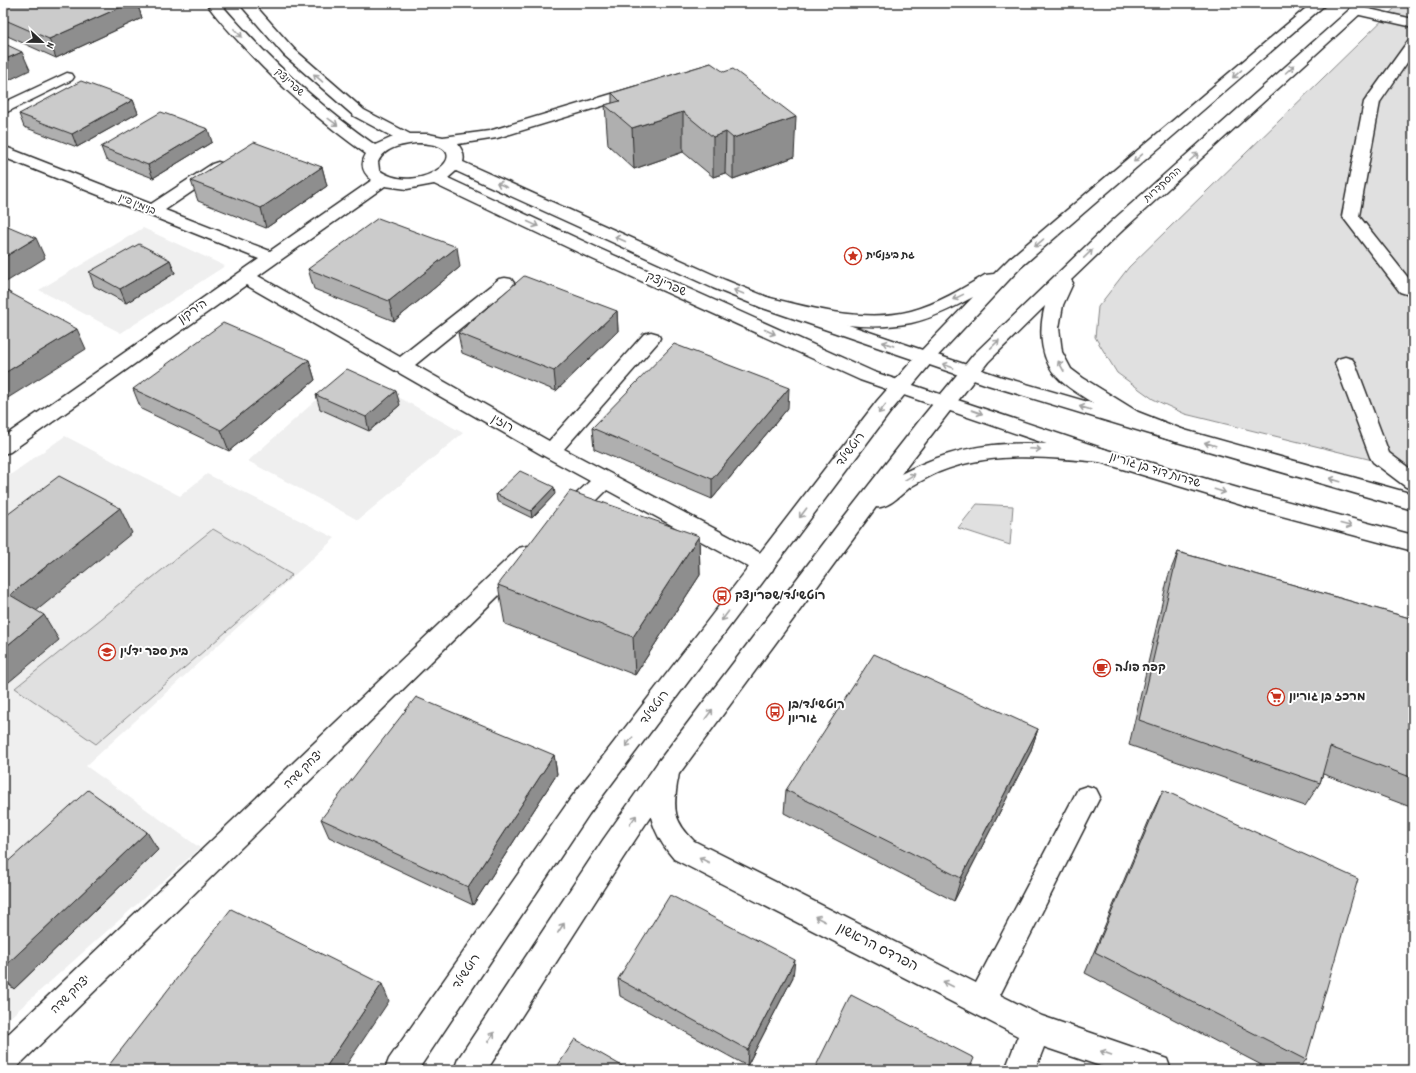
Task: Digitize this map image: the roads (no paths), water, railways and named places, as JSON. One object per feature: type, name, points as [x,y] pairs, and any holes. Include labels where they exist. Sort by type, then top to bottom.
[{"type":"street","name":"שפרינצק","points":[[213,3],[233,28],[285,80],[326,117],[376,153]]},
{"type":"street","name":"שפרינצק","points":[[246,3],[289,52],[359,113],[408,139]]},
{"type":"street","points":[[1320,3],[1015,263],[925,358],[968,373],[1177,435],[1413,502]]},
{"type":"street","points":[[1361,6],[1413,23]]},
{"type":"street","name":"ההסתדרות","points":[[968,373],[980,358],[1118,225],[1361,6]]},
{"type":"street","points":[[1413,44],[1372,102],[1350,216],[1406,288],[1413,291]]},
{"type":"street","points":[[3,109],[67,76]]},
{"type":"street","points":[[442,142],[491,135],[656,85]]},
{"type":"street","points":[[430,138],[442,142],[451,147],[456,154],[456,161],[451,168],[435,178],[417,182],[403,183],[384,179],[372,172],[369,165],[372,157],[376,153],[389,144],[408,139],[430,138]]},
{"type":"street","name":"בנימין פיין","points":[[3,151],[270,257]]},
{"type":"street","points":[[152,211],[232,158]]},
{"type":"street","name":"שפרינצק","points":[[454,164],[719,284],[766,303],[925,358]]},
{"type":"street","name":"שפרינצק","points":[[435,178],[752,325],[868,376],[900,387]]},
{"type":"street","name":"הירקון","points":[[3,447],[270,257],[384,179]]},
{"type":"street","points":[[766,303],[809,313],[859,320],[911,317],[939,306],[965,293],[1015,263]]},
{"type":"street","points":[[1071,271],[1056,296],[1050,327],[1052,346],[1065,373],[1083,387],[1132,418],[1177,435]]},
{"type":"street","name":"רוזין","points":[[244,276],[550,451],[764,565]]},
{"type":"street","points":[[401,366],[505,283]]},
{"type":"street","points":[[550,451],[651,338]]},
{"type":"street","name":"רוטשילד","points":[[400,1070],[580,806],[900,387],[925,358]]},
{"type":"street","points":[[1345,363],[1380,457],[1413,482]]},
{"type":"street","points":[[469,1070],[613,849],[667,770],[848,528],[968,373]]},
{"type":"street","name":"שדרות דוד בן גוריון","points":[[900,387],[1100,455],[1248,499],[1413,543]]},
{"type":"street","points":[[848,528],[893,488],[936,464],[962,456],[987,450],[1020,448],[1100,455]]},
{"type":"street","name":"יצחק שדה","points":[[3,1060],[604,480]]},
{"type":"street","name":"הפרדס הראשון","points":[[667,770],[661,812],[672,839],[684,850],[1036,1029],[1156,1070]]},
{"type":"street","points":[[982,1001],[1087,797]]},
{"type":"street","points":[[1020,1070],[1036,1029]]},
{"type":"place","name":"גת ביזנטית","points":[[853,256]]},
{"type":"place","name":"רוטשילד/שפרינצק","points":[[722,596]]},
{"type":"place","name":"בית ספר ידלין","points":[[107,652]]},
{"type":"place","name":"קפה פולה","points":[[1102,668]]},
{"type":"place","name":"מרכז בן גוריון","points":[[1276,697]]},
{"type":"place","name":"רוטשילד/בן גוריון","points":[[775,712]]}]
